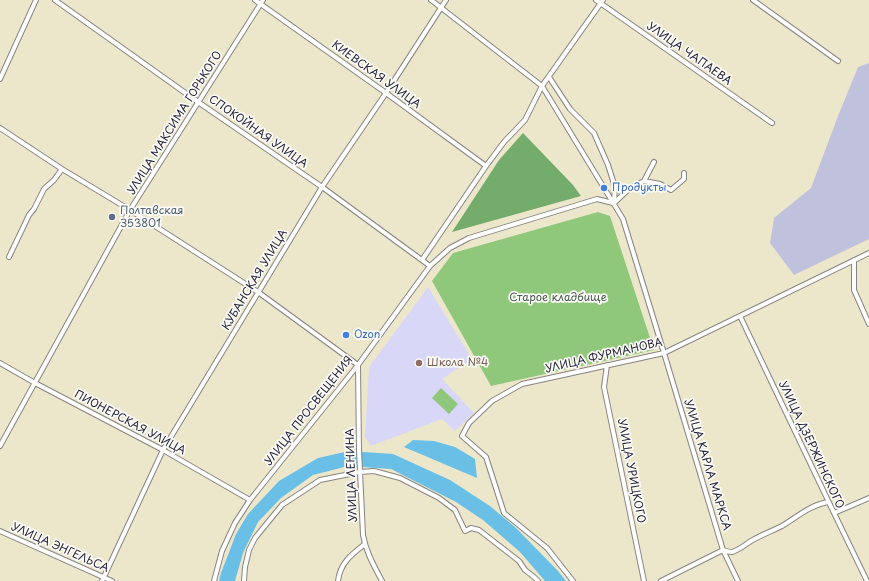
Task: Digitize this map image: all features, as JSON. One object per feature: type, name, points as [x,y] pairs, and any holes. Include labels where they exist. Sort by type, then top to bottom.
[{"type":"street","points":[[0,79],[36,0]]},
{"type":"street","name":"СПОКОЙНАЯ УЛИЦА","points":[[55,0],[198,102],[322,187],[430,266]]},
{"type":"street","name":"КИЕВСКАЯ УЛИЦА","points":[[255,0],[262,2],[486,166]]},
{"type":"street","points":[[431,0],[542,86]]},
{"type":"street","name":"КУБАНСКАЯ УЛИЦА","points":[[103,579],[163,450],[322,187],[386,93],[446,0]]},
{"type":"street","name":"УЛИЦА ЧАПАЕВА","points":[[596,0],[602,2],[772,122]]},
{"type":"street","points":[[753,0],[838,61]]},
{"type":"street","name":"УЛИЦА МАКСИМА ГОРЬКОГО","points":[[0,446],[130,210],[262,2]]},
{"type":"street","points":[[422,260],[486,166],[504,142],[525,120],[542,86],[602,2]]},
{"type":"street","points":[[549,77],[570,109],[594,133],[608,165],[615,187],[614,203]]},
{"type":"street","name":"УЛИЦА КАРЛА МАРКСА","points":[[542,86],[623,219],[723,550],[738,581]]},
{"type":"street","points":[[0,128],[62,169],[130,210],[258,292],[358,365]]},
{"type":"street","points":[[614,203],[630,188],[644,181],[654,162]]},
{"type":"street","points":[[9,257],[29,215],[34,209],[44,189],[54,180],[62,169]]},
{"type":"street","points":[[644,181],[660,184],[671,190],[684,179],[684,173]]},
{"type":"street","name":"УЛИЦА ПРОСВЕЩЕНИЯ","points":[[214,581],[222,551],[235,523],[250,500],[358,365],[430,266],[450,248],[468,238],[597,199],[614,203]]},
{"type":"street","name":"УЛИЦА ФУРМАНОВА","points":[[573,581],[547,548],[504,513],[486,457],[462,436],[469,423],[492,401],[522,384],[664,353],[869,253]]},
{"type":"street","points":[[854,260],[854,290],[869,324]]},
{"type":"street","name":"УЛИЦА ДЗЕРЖИНСКОГО","points":[[740,316],[867,581]]},
{"type":"street","name":"ПИОНЕРСКАЯ УЛИЦА","points":[[0,363],[34,383],[163,450],[250,500]]},
{"type":"street","name":"УЛИЦА ЛЕНИНА","points":[[358,365],[359,450],[363,535],[370,557],[382,581]]},
{"type":"street","name":"УЛИЦА УРИЦКОГО","points":[[607,365],[604,386],[644,581]]},
{"type":"street","points":[[244,581],[245,567],[249,550],[255,538],[282,505],[320,480],[360,472],[374,471],[400,478],[439,498],[455,510],[466,531],[471,528],[479,530],[520,560],[525,570],[538,581]]},
{"type":"street","points":[[834,513],[869,498]]},
{"type":"street","points":[[661,581],[723,550],[730,552],[741,548],[807,510],[821,503],[828,502]]},
{"type":"street","name":"УЛИЦА ЭНГЕЛЬСА","points":[[0,531],[103,579],[112,581]]},
{"type":"street","points":[[338,581],[341,568],[350,556],[365,544]]},
{"type":"shaded area","points":[[869,63],[869,239],[794,275],[770,243],[774,218],[811,188],[858,67]]},
{"type":"shaded area","name":"Школа №4","points":[[428,287],[472,359],[442,379],[474,413],[455,431],[442,419],[371,446],[365,437],[369,367]]},
{"type":"green space","points":[[523,133],[573,185],[581,196],[452,232],[499,160]]},
{"type":"green space","name":"Старое кладбище","points":[[598,212],[610,216],[654,350],[491,386],[432,281],[453,253]]},
{"type":"green space","points":[[441,388],[458,404],[449,414],[432,398]]},
{"type":"water","points":[[413,440],[434,441],[455,447],[475,459],[477,478],[404,447]]},
{"type":"water","points":[[349,451],[393,454],[450,480],[490,506],[516,528],[566,581],[545,581],[520,552],[483,520],[456,502],[391,469],[348,466],[313,475],[281,498],[258,522],[243,553],[235,581],[219,581],[236,534],[248,514],[279,481],[318,458]]},
{"type":"place","name":"Продукты","points":[[604,188]]},
{"type":"place","name":"Полтавская 353801","points":[[112,217]]},
{"type":"place","name":"Ozon","points":[[346,335]]},
{"type":"place","name":"Школа №4","points":[[419,363]]}]
